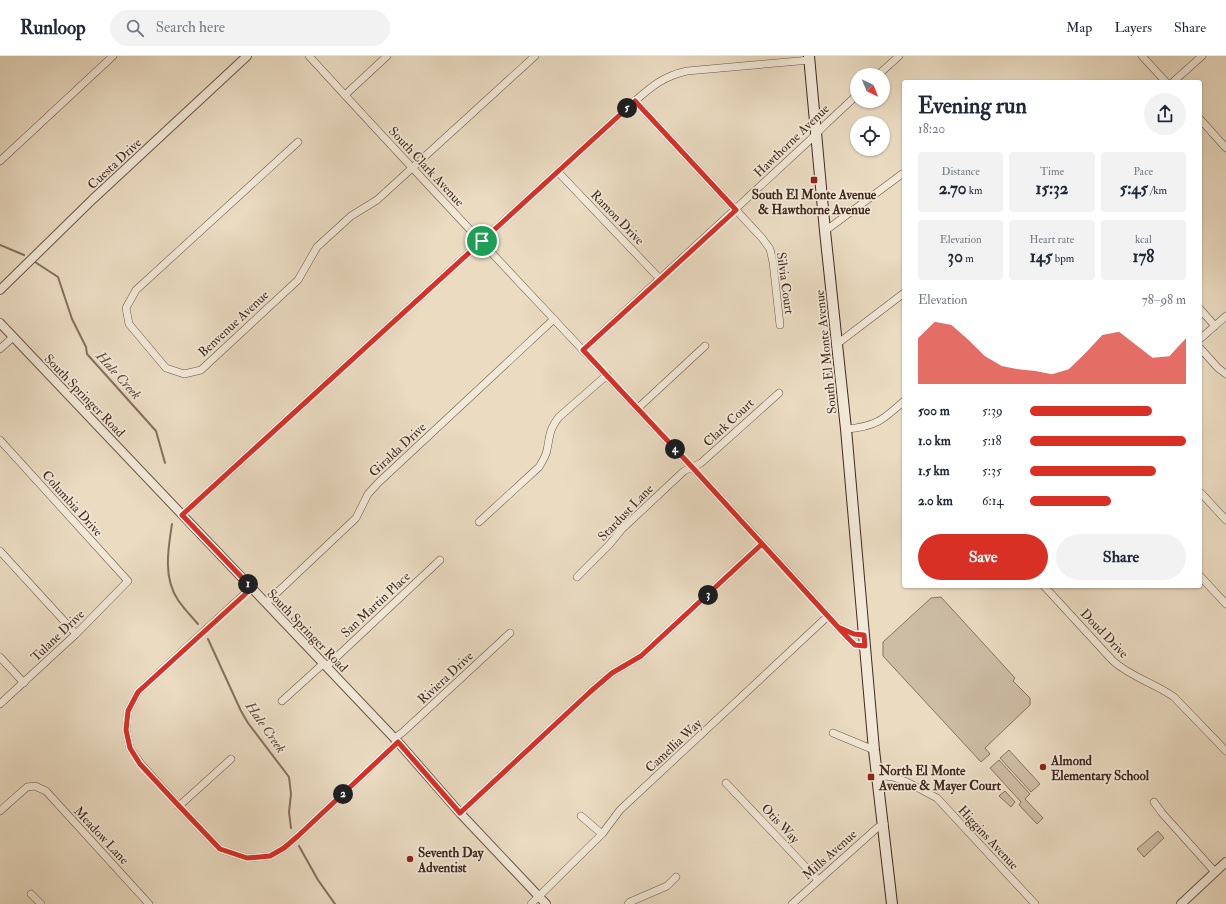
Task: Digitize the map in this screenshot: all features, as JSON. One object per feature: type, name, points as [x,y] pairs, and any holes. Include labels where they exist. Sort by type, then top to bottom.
[{"type":"main road","name":"South El Monte Avenue","points":[[810,58],[824,231],[838,344],[874,750],[884,824],[892,904]]},
{"type":"street","points":[[0,161],[113,56]]},
{"type":"street","name":"Cuesta Drive","points":[[0,290],[93,199],[247,56]]},
{"type":"street","name":"South Clark Avenue","points":[[309,56],[412,168],[638,408],[838,627],[855,645],[865,646]]},
{"type":"street","points":[[345,95],[387,56]]},
{"type":"street","name":"Benvenue Avenue","points":[[298,142],[136,290],[126,308],[129,324],[166,368],[184,374],[200,370],[298,280],[317,247],[351,216],[377,200],[535,56]]},
{"type":"street","points":[[886,68],[899,56]]},
{"type":"street","points":[[1142,56],[1164,80]]},
{"type":"street","points":[[1175,80],[1202,56]]},
{"type":"street","points":[[182,515],[635,101],[660,80],[674,74],[687,71],[810,58]]},
{"type":"street","name":"Silvia Court","points":[[635,101],[762,238],[770,249],[774,262],[780,325]]},
{"type":"street","name":"Hawthorne Avenue","points":[[583,350],[736,210],[850,101]]},
{"type":"street","points":[[1202,121],[1226,148]]},
{"type":"street","name":"Ramon Drive","points":[[558,172],[660,279]]},
{"type":"street","points":[[824,231],[902,174]]},
{"type":"street","points":[[838,344],[902,295]]},
{"type":"street","points":[[1202,311],[1215,326]]},
{"type":"street","points":[[1202,337],[1226,316]]},
{"type":"street","name":"Giralda Drive","points":[[266,603],[356,518],[368,494],[378,483],[554,319]]},
{"type":"street","name":"South Springer Road","points":[[0,323],[397,740],[460,813],[546,904]]},
{"type":"street","points":[[0,349],[13,337]]},
{"type":"street","points":[[638,408],[705,346]]},
{"type":"street","points":[[1202,350],[1218,368],[1226,374]]},
{"type":"street","points":[[479,522],[539,467],[545,458],[550,430],[559,417],[607,375]]},
{"type":"street","name":"Clark Court","points":[[692,467],[701,464],[779,392]]},
{"type":"street","points":[[846,429],[874,424],[902,403]]},
{"type":"street","name":"Columbia Drive","points":[[0,440],[128,581]]},
{"type":"street","name":"Stardust Lane","points":[[577,577],[606,549],[622,529],[684,471],[692,467]]},
{"type":"street","points":[[1202,494],[1226,520]]},
{"type":"street","points":[[460,813],[590,692],[612,673],[641,656],[762,544]]},
{"type":"street","points":[[0,550],[76,634]]},
{"type":"street","name":"San Martin Place","points":[[282,701],[440,560]]},
{"type":"street","points":[[1202,578],[1226,604]]},
{"type":"street","name":"Tulane Drive","points":[[0,704],[76,634],[128,581]]},
{"type":"street","name":"Riviera Drive","points":[[252,588],[138,692],[128,711],[126,730],[130,748],[140,764],[179,806],[220,849],[247,858],[270,856],[284,848],[397,740],[403,732],[510,633]]},
{"type":"street","name":"Doud Drive","points":[[1046,588],[1113,661],[1124,670],[1174,697],[1226,751]]},
{"type":"street","name":"Camellia Way","points":[[532,904],[602,834],[620,810],[828,616]]},
{"type":"street","name":"South Clark Avenue","points":[[838,627],[854,634],[864,635]]},
{"type":"street","points":[[0,657],[24,683]]},
{"type":"street","points":[[833,733],[874,750]]},
{"type":"street","points":[[179,806],[231,759]]},
{"type":"street","name":"Higgins Avenue","points":[[878,775],[893,777],[907,782],[937,798],[1036,904]]},
{"type":"street","name":"Otis Way","points":[[726,783],[818,880]]},
{"type":"street","name":"Meadow Lane","points":[[0,811],[27,787],[35,786],[46,791],[149,904]]},
{"type":"street","points":[[1154,802],[1162,814],[1215,872]]},
{"type":"street","points":[[581,816],[602,834]]},
{"type":"street","name":"Mills Avenue","points":[[792,904],[877,828],[884,824]]},
{"type":"street","points":[[1181,904],[1226,862]]},
{"type":"street","points":[[628,904],[667,886],[676,877]]},
{"type":"street","points":[[31,894],[41,904]]},
{"type":"shaded area","points":[[941,597],[1015,678],[1013,681],[1030,698],[1030,705],[985,748],[990,754],[981,762],[883,656],[883,642],[931,598]]},
{"type":"shaded area","points":[[1009,750],[1040,784],[1031,792],[1000,758]]},
{"type":"shaded area","points":[[999,760],[1030,794],[1025,799],[1043,818],[1037,824],[1019,805],[1021,802],[990,768]]},
{"type":"shaded area","points":[[1005,791],[1015,802],[1011,807],[999,796]]},
{"type":"shaded area","points":[[1158,831],[1164,838],[1144,857],[1137,849]]},
{"type":"waterway","name":"Hale Creek","points":[[0,245],[24,255]]},
{"type":"waterway","name":"Hale Creek","points":[[35,262],[58,277],[72,319],[86,347],[87,354],[156,431],[165,463]]},
{"type":"waterway","name":"Hale Creek","points":[[172,524],[168,553],[168,573],[170,582],[178,600],[198,624]]},
{"type":"waterway","name":"Hale Creek","points":[[208,639],[248,723],[289,777],[291,794],[289,812],[291,828]]},
{"type":"waterway","name":"Hale Creek","points":[[299,846],[318,880],[335,904]]},
{"type":"place","name":"South El Monte Avenue & Hawthorne Avenue","points":[[814,180]]},
{"type":"place","name":"Almond Elementary School","points":[[1043,767]]},
{"type":"place","name":"North El Monte Avenue & Mayer Court","points":[[871,777]]},
{"type":"place","name":"Seventh Day Adventist","points":[[410,859]]},
{"type":"route","points":[[635,101],[736,210],[583,350],[692,467],[838,627],[848,630],[854,634],[864,635],[865,646],[855,645],[846,636],[762,544],[641,656],[612,673],[590,692],[460,813],[398,742],[284,848],[270,856],[247,858],[220,849],[140,764],[130,748],[126,730],[128,711],[138,692],[252,588],[182,515],[482,241],[635,101]]}]
